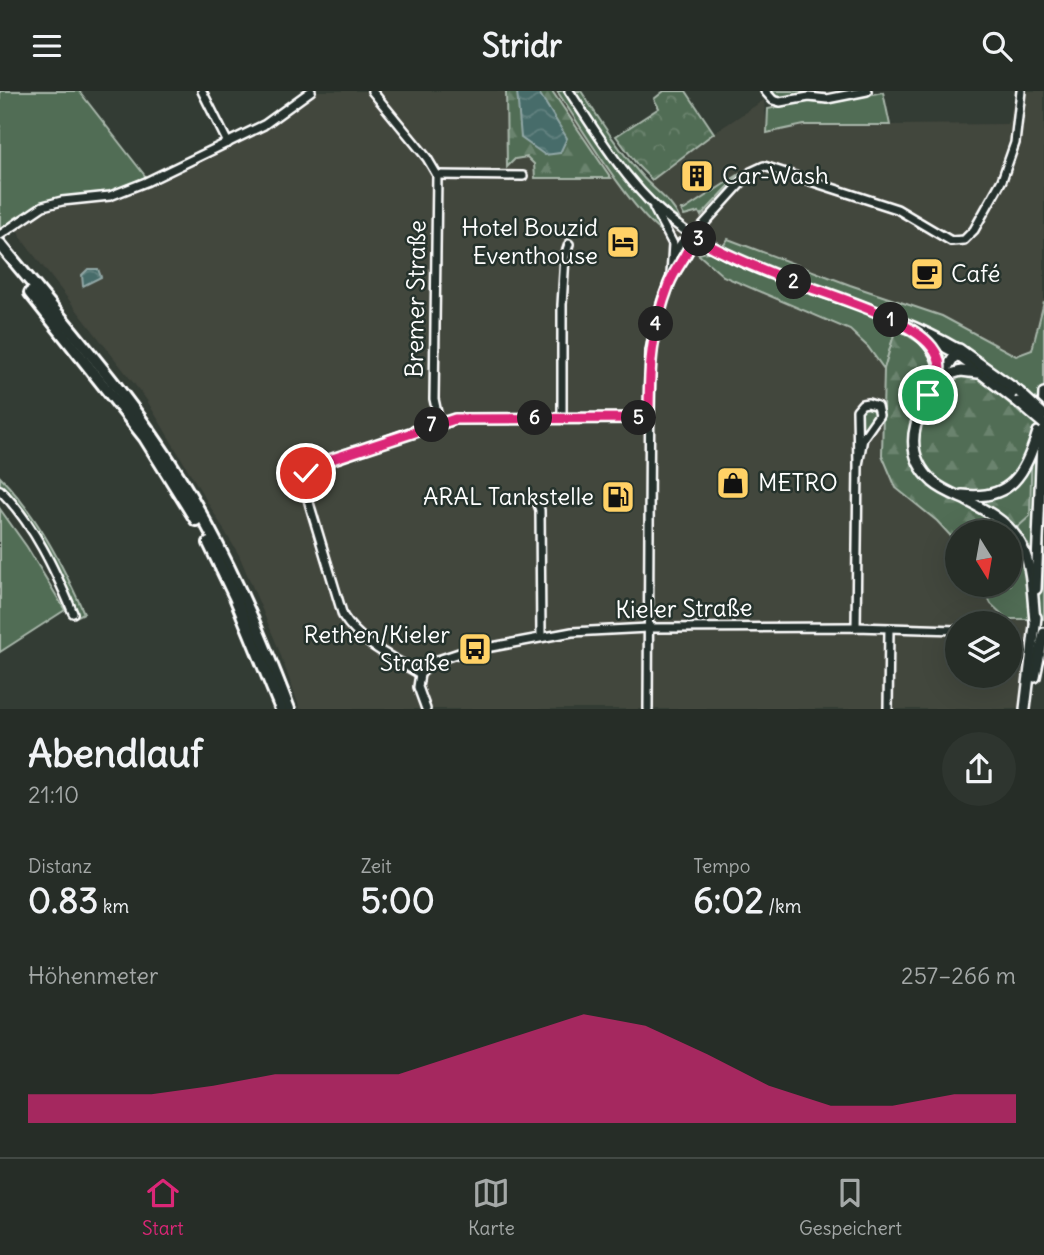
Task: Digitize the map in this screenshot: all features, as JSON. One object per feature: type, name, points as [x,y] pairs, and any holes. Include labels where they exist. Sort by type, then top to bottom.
[{"type":"highway","points":[[0,244],[131,406],[177,473],[243,593],[289,709]]},
{"type":"highway","points":[[0,255],[124,410],[170,477],[212,549],[235,597],[281,709]]},
{"type":"main road","points":[[919,334],[937,356],[940,378]]},
{"type":"main road","points":[[957,352],[1018,397]]},
{"type":"main road","points":[[957,352],[918,413],[914,438],[920,463],[926,473],[944,490],[999,519],[1017,538],[1028,565],[1035,621]]},
{"type":"main road","points":[[957,352],[1043,419]]},
{"type":"main road","points":[[940,378],[961,371],[982,373]]},
{"type":"main road","points":[[1026,706],[1035,621],[1044,393]]},
{"type":"main road","points":[[955,495],[986,495],[1011,485],[1026,467],[1043,419]]},
{"type":"main road","points":[[1026,706],[1044,633]]},
{"type":"street","points":[[202,91],[228,143]]},
{"type":"street","points":[[0,235],[43,205],[110,196],[228,143],[285,112],[311,91]]},
{"type":"street","points":[[372,91],[427,158],[437,175],[523,176]]},
{"type":"street","points":[[569,91],[617,162],[650,202],[670,235],[674,254],[671,279]]},
{"type":"street","points":[[765,91],[773,100],[780,102],[809,97],[827,99],[867,91]]},
{"type":"street","points":[[674,254],[682,242],[693,236],[751,172],[764,166],[897,209],[951,241],[969,237],[1002,180],[1015,143],[1021,91]]},
{"type":"street","name":"Bremer Straße","points":[[437,175],[434,399],[439,422]]},
{"type":"street","points":[[650,202],[693,236],[733,257],[901,319],[957,352]]},
{"type":"street","points":[[648,709],[650,351],[658,313],[671,279],[690,250],[693,236]]},
{"type":"street","points":[[562,418],[562,305],[565,256],[569,244]]},
{"type":"street","points":[[875,311],[957,352]]},
{"type":"street","points":[[856,627],[858,411],[862,404],[868,403],[877,406],[879,415],[863,438],[858,465]]},
{"type":"street","points":[[426,709],[418,687],[420,674],[366,642],[352,631],[343,616],[304,486],[306,473],[317,464],[439,422],[455,419],[649,418]]},
{"type":"street","points":[[0,490],[14,504],[52,566],[73,613]]},
{"type":"street","points":[[537,502],[540,510],[541,636]]},
{"type":"street","name":"Kieler Straße","points":[[420,674],[435,661],[459,653],[572,632],[648,628],[856,627],[945,630]]},
{"type":"street","points":[[888,709],[889,628]]},
{"type":"shaded area","points":[[311,91],[568,91],[638,190],[714,133],[764,100],[767,133],[827,123],[1008,124],[1016,91],[1044,91],[1044,302],[1032,350],[1016,356],[942,316],[728,239],[721,249],[699,255],[850,330],[868,347],[884,369],[882,416],[937,521],[945,530],[945,597],[988,597],[998,611],[945,611],[945,688],[1022,688],[1022,619],[1031,619],[1022,709],[300,709],[277,645],[239,555],[146,399],[20,237],[17,228],[45,209],[111,198],[153,186],[189,168],[228,143],[264,125]]},
{"type":"green space","points":[[0,91],[79,91],[146,177],[109,192],[43,203],[15,218],[0,230]]},
{"type":"green space","points":[[506,91],[552,91],[611,178],[535,178],[534,164],[527,157],[515,159],[507,167]]},
{"type":"green space","points":[[557,91],[564,91],[606,155],[656,218],[665,234],[653,225],[624,191]]},
{"type":"green space","points":[[575,91],[581,91],[625,155],[672,207],[680,220],[648,193],[634,177]]},
{"type":"green space","points":[[664,91],[686,91],[714,133],[652,180],[616,136],[659,108],[654,99]]},
{"type":"green space","points":[[767,91],[815,91],[809,95],[780,101]]},
{"type":"green space","points":[[883,92],[890,125],[804,125],[767,133],[768,109],[809,100],[827,103]]},
{"type":"green space","points":[[741,173],[701,216],[699,212],[684,216],[681,210]]},
{"type":"green space","points":[[728,239],[942,316],[1016,356],[1032,350],[1044,302],[1044,405],[1022,415],[977,379],[896,328],[884,369],[868,347],[850,330],[723,276],[698,254],[721,249]]},
{"type":"green space","points":[[896,328],[993,390],[1022,415],[1044,405],[1044,436],[1032,441],[1030,516],[1022,523],[1022,520],[945,520],[945,530],[896,488],[882,455],[884,369]]},
{"type":"green space","points":[[862,404],[879,410],[866,431],[861,434],[857,419]]},
{"type":"green space","points":[[1044,436],[1044,619],[1022,619],[1022,611],[998,611],[988,597],[1022,597],[1022,520],[1013,520],[1032,440]]},
{"type":"green space","points":[[0,477],[26,508],[48,541],[84,613],[78,616],[45,547],[25,514],[0,485]]},
{"type":"green space","points":[[0,509],[27,547],[65,610],[0,652]]},
{"type":"water","points":[[517,91],[538,91],[567,138],[560,153],[545,155],[521,138]]},
{"type":"water","points":[[88,269],[98,269],[101,277],[83,286],[82,275]]},
{"type":"place","name":"Car-Wash","points":[[697,176]]},
{"type":"place","name":"Hotel Bouzid Eventhouse","points":[[623,242]]},
{"type":"place","name":"Café","points":[[927,274]]},
{"type":"place","name":"METRO","points":[[733,483]]},
{"type":"place","name":"ARAL Tankstelle","points":[[618,497]]},
{"type":"place","name":"Rethen/Kieler Straße","points":[[475,649]]},
{"type":"route","points":[[306,473],[317,464],[439,422],[455,419],[649,418],[650,351],[658,313],[671,279],[690,250],[693,236],[733,257],[781,277],[875,311],[919,334],[932,347],[940,365],[940,378],[928,395]]}]
